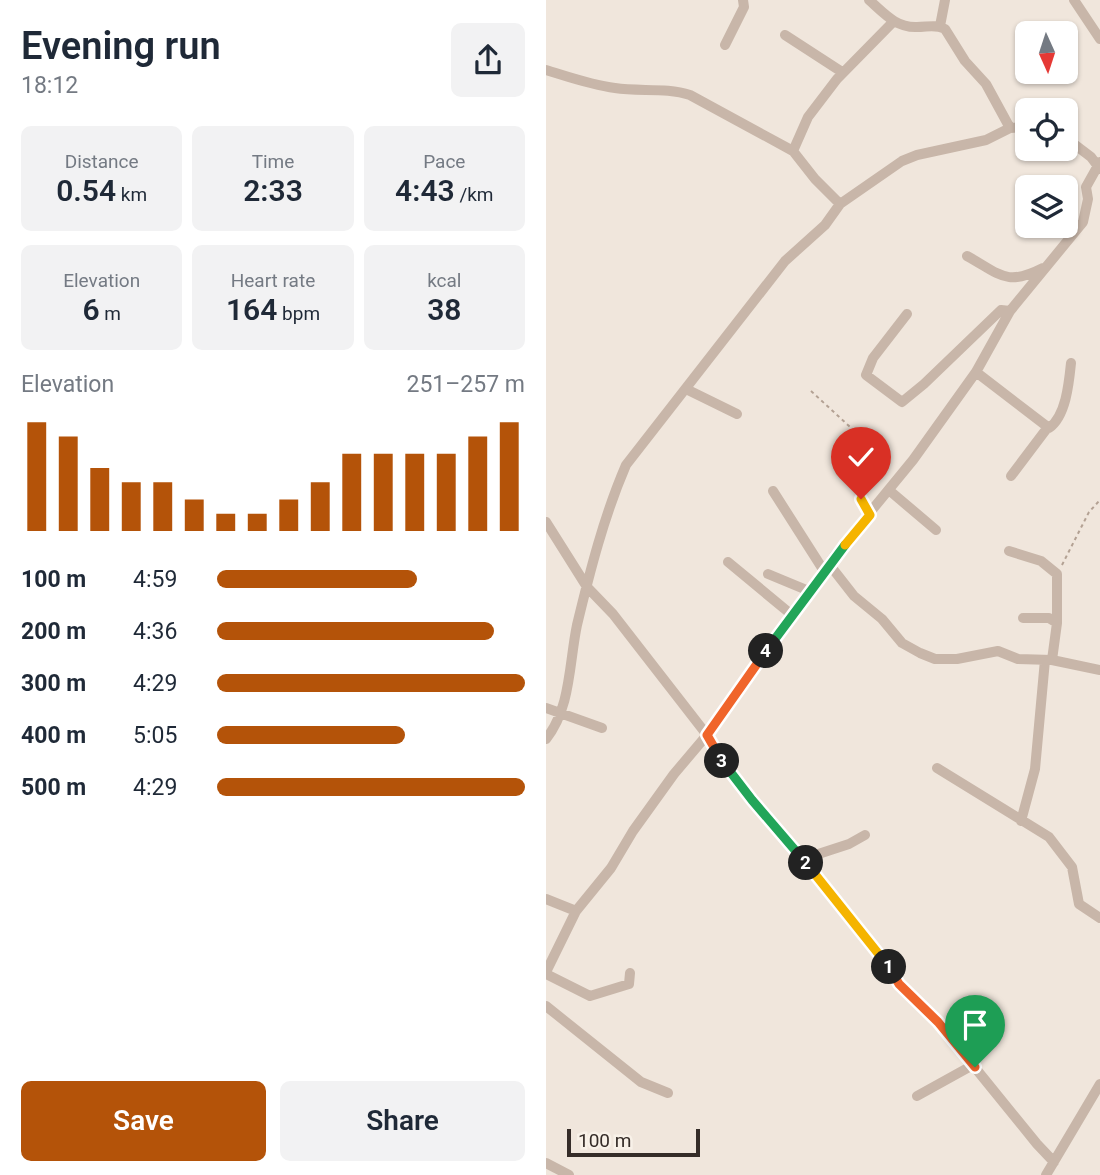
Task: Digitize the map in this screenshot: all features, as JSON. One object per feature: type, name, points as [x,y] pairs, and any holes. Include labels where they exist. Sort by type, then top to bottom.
[{"type":"street","points":[[725,45],[744,7],[743,0]]},
{"type":"street","points":[[869,0],[893,22],[915,27],[940,26],[945,29],[965,61],[986,84],[1010,128]]},
{"type":"street","points":[[940,26],[945,0]]},
{"type":"street","points":[[1074,0],[1100,39]]},
{"type":"street","points":[[793,151],[808,117],[842,72],[893,22]]},
{"type":"street","points":[[785,35],[842,72]]},
{"type":"street","points":[[546,70],[614,88],[673,91],[690,95],[793,151],[840,204]]},
{"type":"street","points":[[546,739],[565,703],[573,642],[587,587],[614,491],[626,465],[785,261],[825,225],[840,204],[902,161],[917,155],[986,140],[1015,128]]},
{"type":"street","points":[[629,972],[629,984],[590,996],[546,973],[576,911],[611,868],[674,774],[707,735],[827,567],[890,491],[976,372],[1010,311],[1083,222],[1088,199],[1086,187],[1099,166],[1078,147]]},
{"type":"street","points":[[1088,199],[1100,198]]},
{"type":"street","points":[[967,256],[1013,280],[1024,278],[1046,267]]},
{"type":"street","points":[[906,314],[873,358],[866,375],[902,402],[1001,310],[1010,311]]},
{"type":"street","points":[[1011,476],[1048,427],[1056,423],[1068,388],[1071,363]]},
{"type":"street","points":[[976,372],[1048,427]]},
{"type":"street","points":[[685,389],[737,414]]},
{"type":"street","points":[[773,491],[827,567],[854,596],[882,619],[902,643],[920,653],[935,659],[957,659],[998,651],[1018,659],[1049,660],[1100,670]]},
{"type":"street","points":[[890,491],[936,530]]},
{"type":"street","points":[[546,522],[587,587],[613,614],[707,735],[752,800],[803,859],[889,967],[899,984],[938,1022],[1054,1162]]},
{"type":"street","points":[[1009,551],[1041,561],[1057,574],[1057,623],[1049,660],[1035,769],[1021,821]]},
{"type":"street","points":[[729,562],[792,615]]},
{"type":"street","points":[[768,574],[810,591]]},
{"type":"street","points":[[1023,618],[1049,618],[1057,623]]},
{"type":"street","points":[[546,708],[602,728]]},
{"type":"street","points":[[937,768],[1049,837],[1072,867],[1079,904],[1100,918]]},
{"type":"street","points":[[803,859],[849,845],[865,835]]},
{"type":"street","points":[[546,911],[551,901],[576,911]]},
{"type":"street","points":[[546,1006],[641,1082],[668,1093]]},
{"type":"street","points":[[917,1096],[973,1065]]},
{"type":"street","points":[[1046,1175],[1100,1084]]},
{"type":"street","points":[[546,1163],[569,1175]]},
{"type":"path","points":[[811,391],[875,450],[876,459],[869,468],[869,474],[859,494],[870,515]]},
{"type":"path","points":[[1057,574],[1089,512],[1100,500]]},
{"type":"route","points":[[861,499],[870,515],[835,555],[707,735],[752,800],[820,878],[889,967],[899,984],[938,1022],[975,1067]]}]
